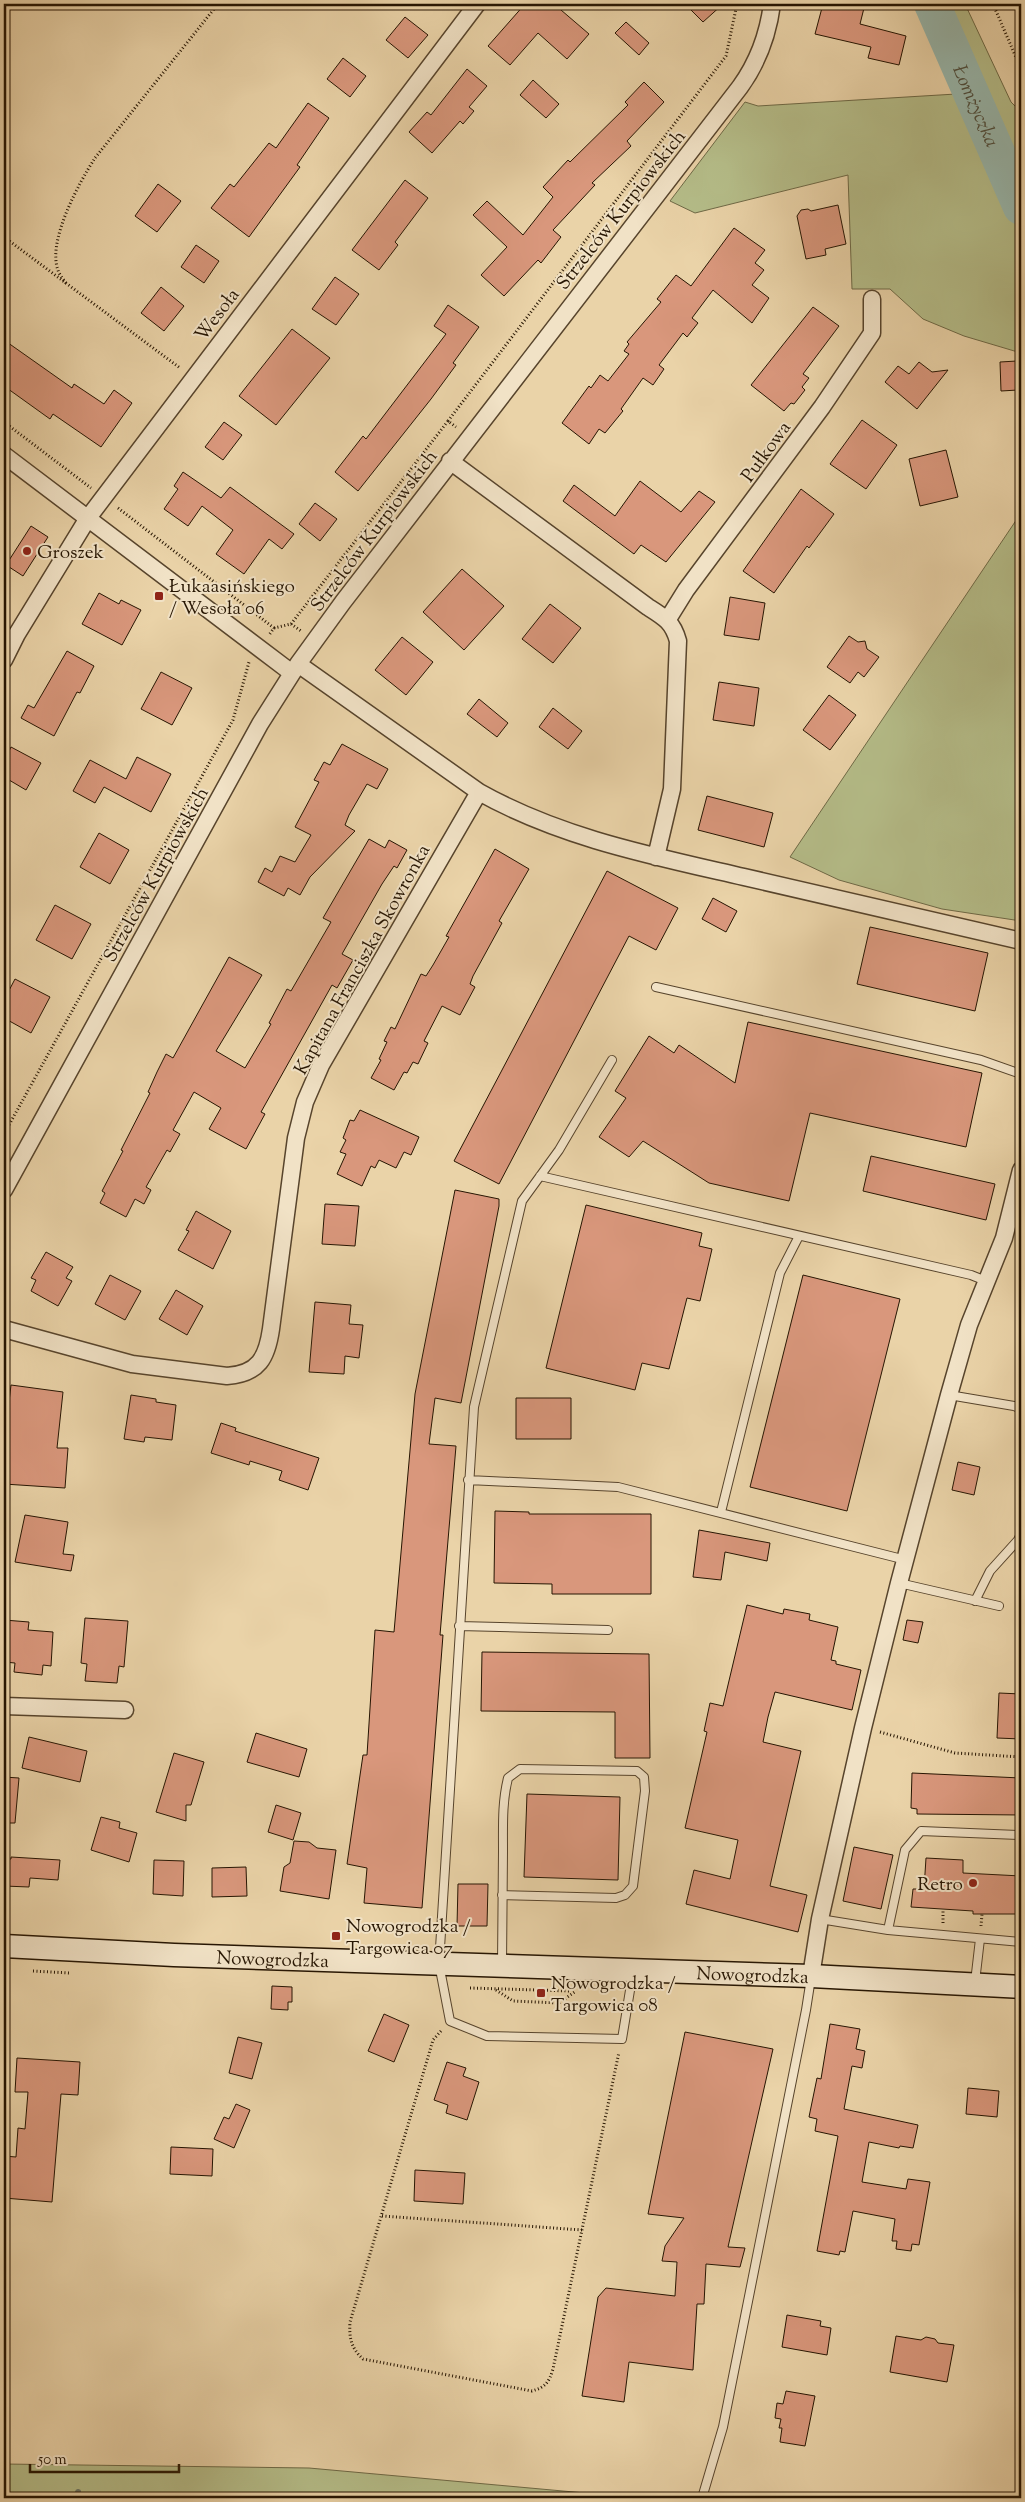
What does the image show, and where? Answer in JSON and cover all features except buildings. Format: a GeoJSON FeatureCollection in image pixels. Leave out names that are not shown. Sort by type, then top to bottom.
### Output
{"type":"FeatureCollection","features":[{"type":"Feature","properties":{"kind":"main road","name":"Nowogrodzka"},"geometry":{"type":"LineString","coordinates":[[4,1946],[157,1954],[811,1976],[1021,1987]]}},
{"type":"Feature","properties":{"kind":"street","name":"Wesoła"},"geometry":{"type":"LineString","coordinates":[[4,660],[17,634],[88,518],[477,4]]}},
{"type":"Feature","properties":{"kind":"street","name":"Strzelców Kurpiowskich"},"geometry":{"type":"LineString","coordinates":[[4,1190],[260,724],[295,668],[450,461],[750,73],[763,43],[772,4]]}},
{"type":"Feature","properties":{"kind":"street","name":"Pułkowa"},"geometry":{"type":"LineString","coordinates":[[668,619],[686,590],[822,407],[872,332],[872,299]]}},
{"type":"Feature","properties":{"kind":"street"},"geometry":{"type":"LineString","coordinates":[[4,455],[259,648],[295,668],[478,792],[508,808],[581,838],[1021,941]]}},
{"type":"Feature","properties":{"kind":"street"},"geometry":{"type":"LineString","coordinates":[[450,461],[648,607],[668,619],[675,629],[678,641],[673,764],[668,812],[656,857]]}},
{"type":"Feature","properties":{"kind":"street","name":"Kapitana Franciszka Skowronka"},"geometry":{"type":"LineString","coordinates":[[4,1329],[141,1365],[227,1376],[244,1372],[260,1362],[268,1350],[272,1329],[290,1173],[305,1102],[321,1065],[478,792]]}},
{"type":"Feature","properties":{"kind":"street"},"geometry":{"type":"LineString","coordinates":[[811,1976],[820,1919],[863,1728],[899,1583],[949,1395],[986,1280],[1004,1238],[1021,1170]]}},
{"type":"Feature","properties":{"kind":"street"},"geometry":{"type":"LineString","coordinates":[[4,1706],[125,1710]]}},
{"type":"Feature","properties":{"kind":"lane"},"geometry":{"type":"LineString","coordinates":[[656,987],[981,1060],[1021,1074]]}},
{"type":"Feature","properties":{"kind":"lane"},"geometry":{"type":"LineString","coordinates":[[612,1060],[559,1150],[522,1201],[474,1408],[439,1964],[450,2021],[487,2036],[622,2039],[633,1970]]}},
{"type":"Feature","properties":{"kind":"lane"},"geometry":{"type":"LineString","coordinates":[[540,1176],[986,1280]]}},
{"type":"Feature","properties":{"kind":"lane"},"geometry":{"type":"LineString","coordinates":[[722,1512],[780,1273],[799,1236]]}},
{"type":"Feature","properties":{"kind":"lane"},"geometry":{"type":"LineString","coordinates":[[949,1395],[1014,1406],[1021,1409]]}},
{"type":"Feature","properties":{"kind":"lane"},"geometry":{"type":"LineString","coordinates":[[468,1480],[618,1487],[906,1560]]}},
{"type":"Feature","properties":{"kind":"lane"},"geometry":{"type":"LineString","coordinates":[[975,1600],[990,1570],[1018,1540],[1021,1534]]}},
{"type":"Feature","properties":{"kind":"lane"},"geometry":{"type":"LineString","coordinates":[[899,1583],[999,1606]]}},
{"type":"Feature","properties":{"kind":"lane"},"geometry":{"type":"LineString","coordinates":[[459,1626],[608,1630]]}},
{"type":"Feature","properties":{"kind":"lane"},"geometry":{"type":"LineString","coordinates":[[502,1895],[616,1898],[625,1895],[633,1886],[645,1791],[644,1777],[637,1771],[520,1769],[508,1778],[504,1794],[502,1895],[502,1966]]}},
{"type":"Feature","properties":{"kind":"lane"},"geometry":{"type":"LineString","coordinates":[[888,1930],[906,1850],[921,1831],[1021,1835]]}},
{"type":"Feature","properties":{"kind":"lane"},"geometry":{"type":"LineString","coordinates":[[820,1919],[888,1930],[1021,1942]]}},
{"type":"Feature","properties":{"kind":"lane"},"geometry":{"type":"LineString","coordinates":[[974,1984],[980,1939]]}},
{"type":"Feature","properties":{"kind":"lane"},"geometry":{"type":"LineString","coordinates":[[702,2498],[723,2427],[804,2020],[811,1976]]}},
{"type":"Feature","properties":{"kind":"path"},"geometry":{"type":"LineString","coordinates":[[66,283],[58,271],[56,259],[60,232],[77,186],[95,158],[218,4]]}},
{"type":"Feature","properties":{"kind":"path"},"geometry":{"type":"LineString","coordinates":[[291,624],[726,56],[737,4]]}},
{"type":"Feature","properties":{"kind":"path"},"geometry":{"type":"LineString","coordinates":[[993,4],[1021,69]]}},
{"type":"Feature","properties":{"kind":"path"},"geometry":{"type":"LineString","coordinates":[[4,236],[193,377]]}},
{"type":"Feature","properties":{"kind":"path"},"geometry":{"type":"LineString","coordinates":[[448,420],[469,437]]}},
{"type":"Feature","properties":{"kind":"path"},"geometry":{"type":"LineString","coordinates":[[4,422],[274,628],[249,661],[233,720],[4,1134]]}},
{"type":"Feature","properties":{"kind":"path"},"geometry":{"type":"LineString","coordinates":[[863,1728],[955,1753],[1021,1757]]}},
{"type":"Feature","properties":{"kind":"path"},"geometry":{"type":"LineString","coordinates":[[495,1990],[576,1991],[559,2002],[513,2001],[495,1990]]}},
{"type":"Feature","properties":{"kind":"path"},"geometry":{"type":"LineString","coordinates":[[450,2021],[433,2040],[350,2322],[349,2336],[357,2353],[363,2359],[532,2391],[541,2388],[548,2382],[553,2369],[622,2039]]}},
{"type":"Feature","properties":{"kind":"path"},"geometry":{"type":"LineString","coordinates":[[382,2216],[583,2230]]}},
{"type":"Feature","properties":{"kind":"green space"},"geometry":{"type":"Polygon","coordinates":[[[918,4],[965,4],[1011,102],[1021,112],[1021,353],[964,336],[923,319],[890,289],[852,289],[848,175],[695,213],[670,201],[745,102],[758,106],[956,94],[918,4]]]}},
{"type":"Feature","properties":{"kind":"green space"},"geometry":{"type":"Polygon","coordinates":[[[1021,513],[1021,921],[942,909],[839,880],[790,857],[1021,513]]]}},
{"type":"Feature","properties":{"kind":"green space"},"geometry":{"type":"Polygon","coordinates":[[[4,2464],[309,2468],[640,2498],[4,2498],[4,2464]]]}},
{"type":"Feature","properties":{"kind":"waterway","name":"Łomżyczka"},"geometry":{"type":"LineString","coordinates":[[932,4],[1021,207]]}},
{"type":"Feature","properties":{"kind":"waterway"},"geometry":{"type":"LineString","coordinates":[[77,2498],[78,2492]]}},
{"type":"Feature","properties":{"kind":"place","name":"Groszek"},"geometry":{"type":"Point","coordinates":[27,551]}},
{"type":"Feature","properties":{"kind":"place","name":"Łukaasińskiego / Wesoła 06"},"geometry":{"type":"Point","coordinates":[159,596]}},
{"type":"Feature","properties":{"kind":"place","name":"Retro"},"geometry":{"type":"Point","coordinates":[973,1883]}},
{"type":"Feature","properties":{"kind":"place","name":"Nowogrodzka / Targowica 07"},"geometry":{"type":"Point","coordinates":[336,1936]}},
{"type":"Feature","properties":{"kind":"place","name":"Nowogrodzka / Targowica 08"},"geometry":{"type":"Point","coordinates":[541,1993]}}]}
